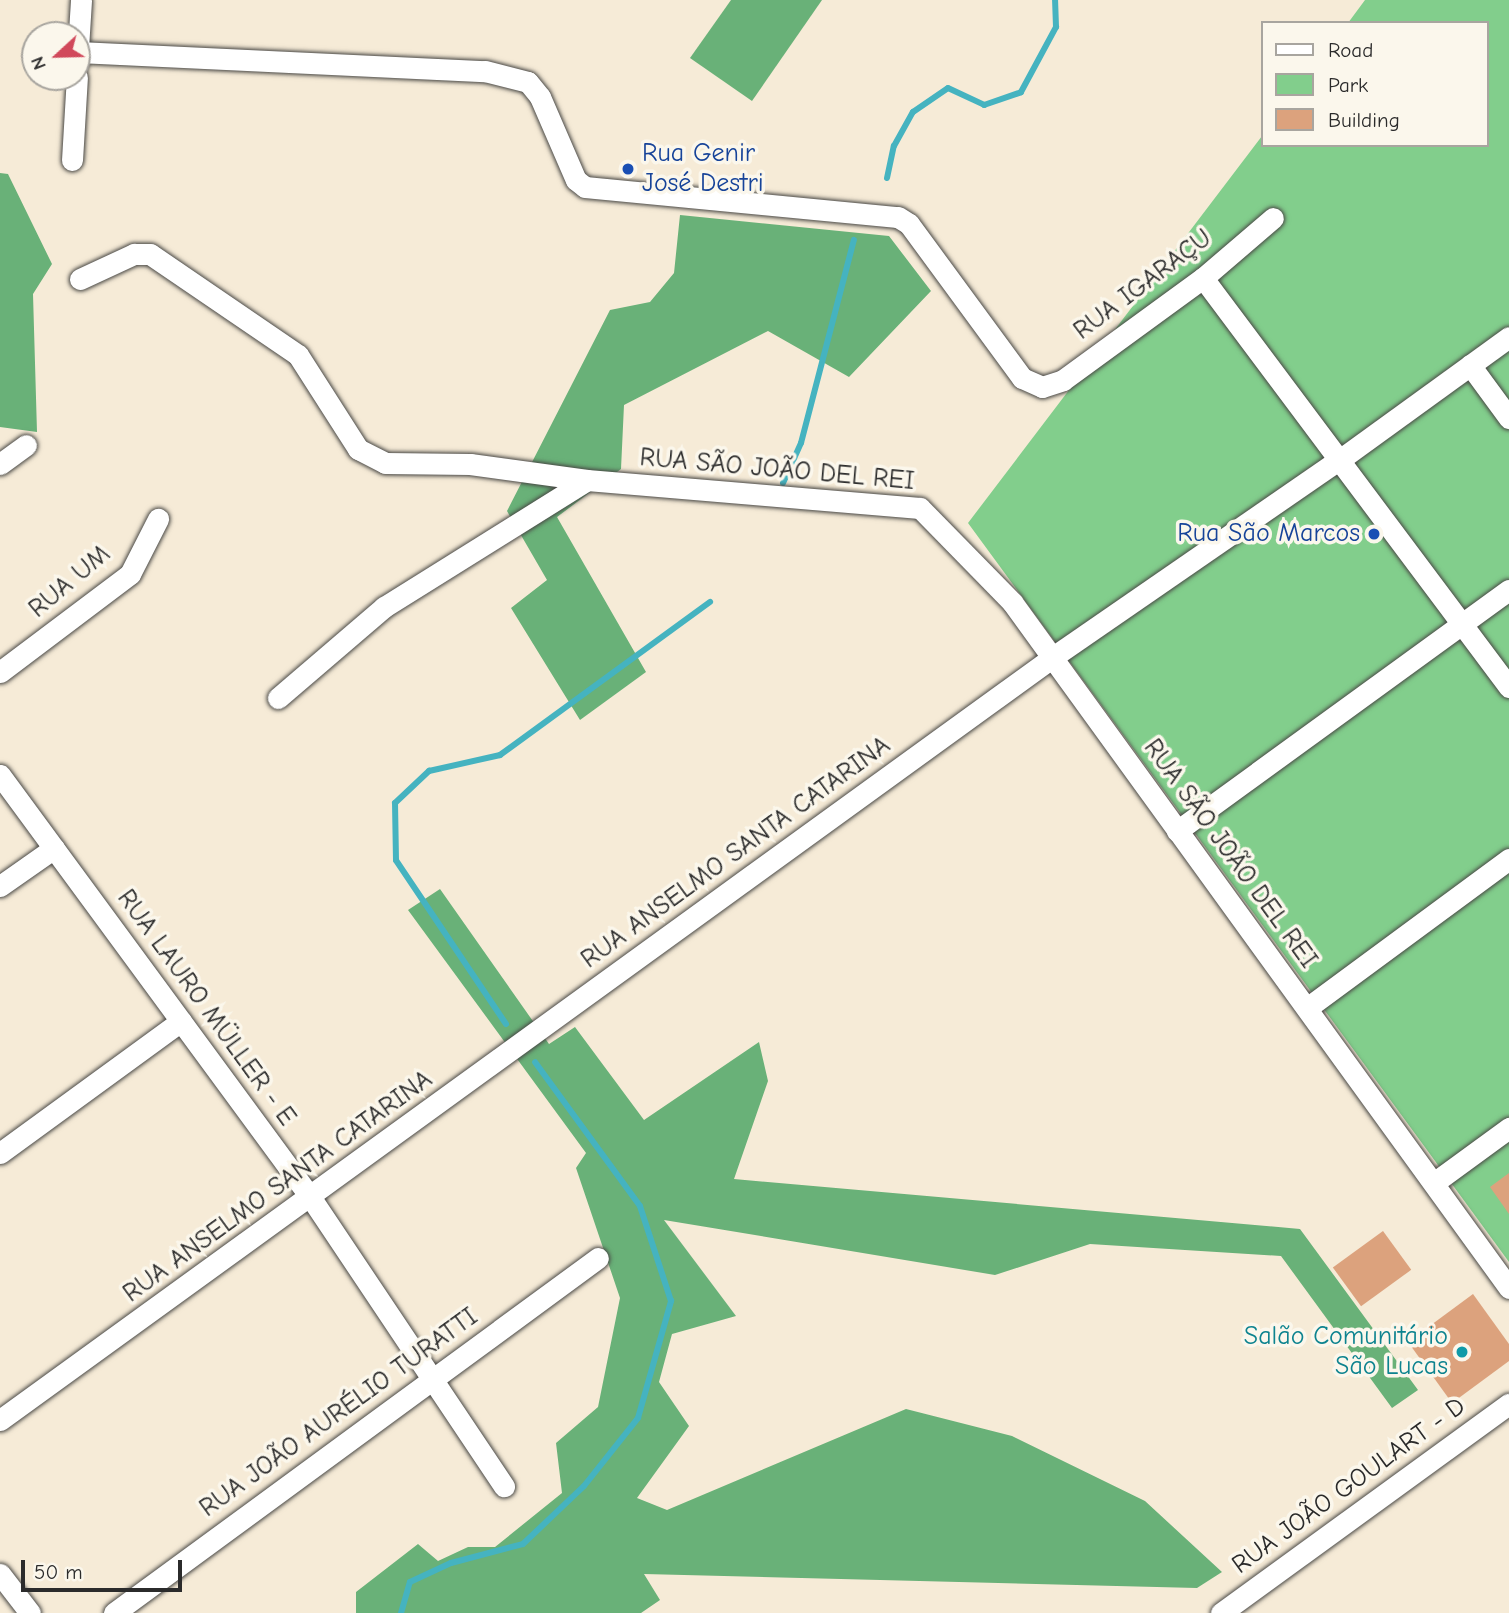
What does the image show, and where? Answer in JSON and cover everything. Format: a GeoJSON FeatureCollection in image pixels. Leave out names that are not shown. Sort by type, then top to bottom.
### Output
{"type":"FeatureCollection","features":[{"type":"Feature","properties":{"kind":"street"},"geometry":{"type":"LineString","coordinates":[[79,21],[80,0]]}},
{"type":"Feature","properties":{"kind":"street","name":"RUA IGARAÇU"},"geometry":{"type":"LineString","coordinates":[[91,53],[485,71],[528,82],[540,97],[576,180],[585,187],[898,217],[909,224],[1022,378],[1042,387],[1063,380],[1203,278],[1273,218]]}},
{"type":"Feature","properties":{"kind":"street"},"geometry":{"type":"LineString","coordinates":[[72,160],[76,91]]}},
{"type":"Feature","properties":{"kind":"street","name":"RUA SÃO JOÃO DEL REI"},"geometry":{"type":"LineString","coordinates":[[80,279],[134,254],[149,254],[298,355],[359,449],[385,463],[470,464],[587,480],[920,508],[1012,602],[1054,657],[1509,1288]]}},
{"type":"Feature","properties":{"kind":"street"},"geometry":{"type":"LineString","coordinates":[[1203,278],[1342,458],[1509,687]]}},
{"type":"Feature","properties":{"kind":"street","name":"RUA ANSELMO SANTA CATARINA"},"geometry":{"type":"LineString","coordinates":[[0,1420],[311,1198],[1054,657],[1342,458],[1509,337]]}},
{"type":"Feature","properties":{"kind":"street"},"geometry":{"type":"LineString","coordinates":[[1470,365],[1509,418]]}},
{"type":"Feature","properties":{"kind":"street"},"geometry":{"type":"LineString","coordinates":[[0,464],[26,445]]}},
{"type":"Feature","properties":{"kind":"street"},"geometry":{"type":"LineString","coordinates":[[278,698],[384,607],[587,480]]}},
{"type":"Feature","properties":{"kind":"street","name":"RUA UM"},"geometry":{"type":"LineString","coordinates":[[0,672],[130,574],[158,519]]}},
{"type":"Feature","properties":{"kind":"street"},"geometry":{"type":"LineString","coordinates":[[1177,831],[1509,590]]}},
{"type":"Feature","properties":{"kind":"street","name":"RUA LAURO MÜLLER - E"},"geometry":{"type":"LineString","coordinates":[[0,775],[311,1198],[504,1486]]}},
{"type":"Feature","properties":{"kind":"street"},"geometry":{"type":"LineString","coordinates":[[0,886],[54,848]]}},
{"type":"Feature","properties":{"kind":"street"},"geometry":{"type":"LineString","coordinates":[[1307,1008],[1509,859]]}},
{"type":"Feature","properties":{"kind":"street"},"geometry":{"type":"LineString","coordinates":[[0,1153],[180,1021]]}},
{"type":"Feature","properties":{"kind":"street"},"geometry":{"type":"LineString","coordinates":[[1435,1182],[1509,1128]]}},
{"type":"Feature","properties":{"kind":"street","name":"RUA JOÃO AURÉLIO TURATTI"},"geometry":{"type":"LineString","coordinates":[[114,1613],[598,1258]]}},
{"type":"Feature","properties":{"kind":"street","name":"RUA JOÃO GOULART - D"},"geometry":{"type":"LineString","coordinates":[[1222,1613],[1509,1404]]}},
{"type":"Feature","properties":{"kind":"street"},"geometry":{"type":"LineString","coordinates":[[0,1574],[30,1613]]}},
{"type":"Feature","properties":{"kind":"green space"},"geometry":{"type":"Polygon","coordinates":[[[731,0],[822,0],[752,101],[690,58],[731,0]]]}},
{"type":"Feature","properties":{"kind":"green space"},"geometry":{"type":"Polygon","coordinates":[[[1365,0],[1509,0],[1509,1262],[968,523],[1260,139],[1260,147],[1488,147],[1488,21],[1349,21],[1365,0]]]}},
{"type":"Feature","properties":{"kind":"green space"},"geometry":{"type":"Polygon","coordinates":[[[0,173],[8,174],[52,264],[33,294],[37,432],[0,427],[0,173]]]}},
{"type":"Feature","properties":{"kind":"green space"},"geometry":{"type":"Polygon","coordinates":[[[680,215],[889,236],[931,291],[849,377],[768,331],[624,405],[621,469],[557,517],[646,672],[580,720],[511,608],[547,580],[507,511],[610,310],[650,302],[674,273],[680,215]]]}},
{"type":"Feature","properties":{"kind":"green space"},"geometry":{"type":"Polygon","coordinates":[[[440,889],[549,1044],[575,1027],[644,1120],[759,1042],[768,1081],[734,1179],[1300,1229],[1418,1390],[1392,1408],[1281,1256],[1090,1244],[995,1275],[664,1220],[736,1316],[672,1334],[659,1382],[689,1426],[637,1498],[667,1510],[906,1409],[1012,1436],[1145,1501],[1222,1572],[1197,1588],[644,1574],[660,1600],[641,1613],[356,1613],[356,1592],[418,1544],[438,1561],[468,1547],[495,1547],[562,1493],[556,1443],[598,1407],[620,1298],[576,1168],[586,1153],[408,910],[440,889]]]}},
{"type":"Feature","properties":{"kind":"building"},"geometry":{"type":"Polygon","coordinates":[[[1509,1173],[1509,1214],[1490,1187],[1509,1173]]]}},
{"type":"Feature","properties":{"kind":"building"},"geometry":{"type":"Polygon","coordinates":[[[1383,1231],[1411,1270],[1361,1306],[1333,1267],[1383,1231]]]}},
{"type":"Feature","properties":{"kind":"building","name":"Salão Comunitário São Lucas"},"geometry":{"type":"Polygon","coordinates":[[[1473,1294],[1509,1344],[1509,1361],[1452,1403],[1408,1342],[1473,1294]]]}},
{"type":"Feature","properties":{"kind":"waterway"},"geometry":{"type":"LineString","coordinates":[[887,178],[894,146],[913,112],[948,88],[984,105],[1021,92],[1056,27],[1055,0]]}},
{"type":"Feature","properties":{"kind":"waterway"},"geometry":{"type":"LineString","coordinates":[[783,483],[801,443],[854,240]]}},
{"type":"Feature","properties":{"kind":"waterway"},"geometry":{"type":"LineString","coordinates":[[506,1024],[396,860],[395,803],[429,771],[500,755],[710,602]]}},
{"type":"Feature","properties":{"kind":"waterway"},"geometry":{"type":"LineString","coordinates":[[401,1613],[410,1582],[451,1563],[523,1544],[584,1486],[638,1418],[671,1301],[640,1206],[535,1062]]}},
{"type":"Feature","properties":{"kind":"place","name":"Rua Genir José Destri"},"geometry":{"type":"Point","coordinates":[628,169]}},
{"type":"Feature","properties":{"kind":"place","name":"Rua São Marcos"},"geometry":{"type":"Point","coordinates":[1374,534]}},
{"type":"Feature","properties":{"kind":"place","name":"Salão Comunitário São Lucas"},"geometry":{"type":"Point","coordinates":[1462,1352]}}]}
